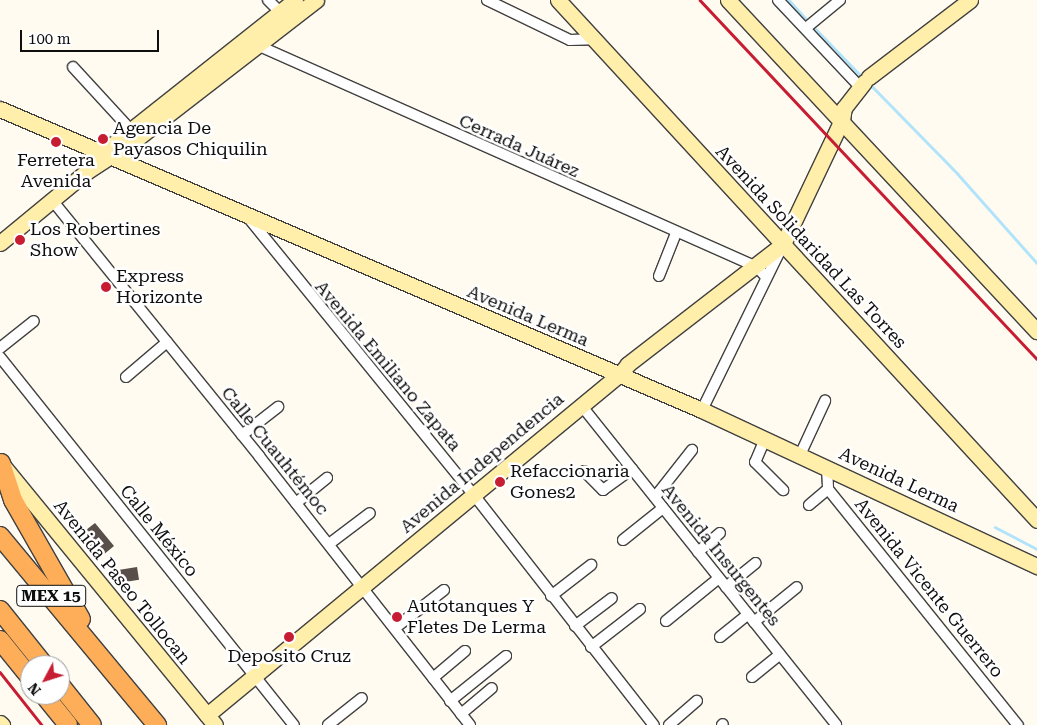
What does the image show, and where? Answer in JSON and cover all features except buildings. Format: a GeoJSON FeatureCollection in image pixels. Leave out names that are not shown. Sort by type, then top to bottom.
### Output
{"type":"FeatureCollection","features":[{"type":"Feature","properties":{"kind":"highway"},"geometry":{"type":"LineString","coordinates":[[0,463],[13,500],[102,656]]}},
{"type":"Feature","properties":{"kind":"highway","name":"MEX 15"},"geometry":{"type":"LineString","coordinates":[[0,536],[102,656],[157,725]]}},
{"type":"Feature","properties":{"kind":"highway","name":"MEX 15"},"geometry":{"type":"LineString","coordinates":[[0,610],[36,655]]}},
{"type":"Feature","properties":{"kind":"highway"},"geometry":{"type":"LineString","coordinates":[[0,640],[20,665]]}},
{"type":"Feature","properties":{"kind":"highway"},"geometry":{"type":"LineString","coordinates":[[70,698],[92,725]]}},
{"type":"Feature","properties":{"kind":"highway"},"geometry":{"type":"LineString","coordinates":[[52,705],[68,725]]}},
{"type":"Feature","properties":{"kind":"main road"},"geometry":{"type":"LineString","coordinates":[[107,154],[130,129],[295,0]]}},
{"type":"Feature","properties":{"kind":"main road"},"geometry":{"type":"LineString","coordinates":[[0,243],[107,154],[316,0]]}},
{"type":"Feature","properties":{"kind":"main road","name":"Avenida Solidaridad Las Torres"},"geometry":{"type":"LineString","coordinates":[[558,0],[1037,520]]}},
{"type":"Feature","properties":{"kind":"main road"},"geometry":{"type":"LineString","coordinates":[[728,0],[1037,331]]}},
{"type":"Feature","properties":{"kind":"main road","name":"Avenida Independencia"},"geometry":{"type":"LineString","coordinates":[[211,720],[255,676],[622,371],[761,272],[784,244],[842,120],[844,108],[864,82],[970,0]]}},
{"type":"Feature","properties":{"kind":"main road","name":"Avenida Lerma"},"geometry":{"type":"LineString","coordinates":[[0,109],[246,216],[704,406],[800,456],[1037,566]]}},
{"type":"Feature","properties":{"kind":"main road","name":"Avenida Paseo Tollocan"},"geometry":{"type":"LineString","coordinates":[[0,463],[211,720]]}},
{"type":"Feature","properties":{"kind":"street"},"geometry":{"type":"LineString","coordinates":[[268,0],[280,12]]}},
{"type":"Feature","properties":{"kind":"street"},"geometry":{"type":"LineString","coordinates":[[487,0],[570,40],[593,39]]}},
{"type":"Feature","properties":{"kind":"street"},"geometry":{"type":"LineString","coordinates":[[778,0],[810,24],[864,82]]}},
{"type":"Feature","properties":{"kind":"street"},"geometry":{"type":"LineString","coordinates":[[810,24],[840,0]]}},
{"type":"Feature","properties":{"kind":"street","name":"Cerrada Juárez"},"geometry":{"type":"LineString","coordinates":[[257,45],[761,272]]}},
{"type":"Feature","properties":{"kind":"street"},"geometry":{"type":"LineString","coordinates":[[73,67],[130,129]]}},
{"type":"Feature","properties":{"kind":"street","name":"Calle Cuauhtémoc"},"geometry":{"type":"LineString","coordinates":[[52,200],[329,544],[470,725]]}},
{"type":"Feature","properties":{"kind":"street","name":"Avenida Emiliano Zapata"},"geometry":{"type":"LineString","coordinates":[[246,216],[474,495],[551,596],[654,725]]}},
{"type":"Feature","properties":{"kind":"street"},"geometry":{"type":"LineString","coordinates":[[659,276],[676,233]]}},
{"type":"Feature","properties":{"kind":"street","name":"Avenida Independencia"},"geometry":{"type":"LineString","coordinates":[[704,406],[761,272]]}},
{"type":"Feature","properties":{"kind":"street"},"geometry":{"type":"LineString","coordinates":[[0,348],[34,320]]}},
{"type":"Feature","properties":{"kind":"street"},"geometry":{"type":"LineString","coordinates":[[126,377],[167,342]]}},
{"type":"Feature","properties":{"kind":"street","name":"Calle México"},"geometry":{"type":"LineString","coordinates":[[0,357],[294,725]]}},
{"type":"Feature","properties":{"kind":"street"},"geometry":{"type":"LineString","coordinates":[[800,456],[825,401]]}},
{"type":"Feature","properties":{"kind":"street","name":"Avenida Insurgentes"},"geometry":{"type":"LineString","coordinates":[[581,405],[836,725]]}},
{"type":"Feature","properties":{"kind":"street"},"geometry":{"type":"LineString","coordinates":[[242,435],[278,407]]}},
{"type":"Feature","properties":{"kind":"street"},"geometry":{"type":"LineString","coordinates":[[765,439],[755,462],[783,490]]}},
{"type":"Feature","properties":{"kind":"street"},"geometry":{"type":"LineString","coordinates":[[655,497],[692,450]]}},
{"type":"Feature","properties":{"kind":"street"},"geometry":{"type":"LineString","coordinates":[[809,505],[828,489],[828,468]]}},
{"type":"Feature","properties":{"kind":"street"},"geometry":{"type":"LineString","coordinates":[[584,471],[601,490],[632,469]]}},
{"type":"Feature","properties":{"kind":"street"},"geometry":{"type":"LineString","coordinates":[[296,503],[326,478]]}},
{"type":"Feature","properties":{"kind":"street","name":"Avenida Vicente Guerrero"},"geometry":{"type":"LineString","coordinates":[[828,489],[1018,725]]}},
{"type":"Feature","properties":{"kind":"street"},"geometry":{"type":"LineString","coordinates":[[623,540],[663,508]]}},
{"type":"Feature","properties":{"kind":"street"},"geometry":{"type":"LineString","coordinates":[[329,544],[370,512]]}},
{"type":"Feature","properties":{"kind":"street"},"geometry":{"type":"LineString","coordinates":[[698,552],[720,533]]}},
{"type":"Feature","properties":{"kind":"street"},"geometry":{"type":"LineString","coordinates":[[726,587],[756,563]]}},
{"type":"Feature","properties":{"kind":"street"},"geometry":{"type":"LineString","coordinates":[[551,596],[591,565]]}},
{"type":"Feature","properties":{"kind":"street"},"geometry":{"type":"LineString","coordinates":[[666,621],[719,578]]}},
{"type":"Feature","properties":{"kind":"street"},"geometry":{"type":"LineString","coordinates":[[720,637],[798,587]]}},
{"type":"Feature","properties":{"kind":"street"},"geometry":{"type":"LineString","coordinates":[[394,628],[444,590]]}},
{"type":"Feature","properties":{"kind":"street"},"geometry":{"type":"LineString","coordinates":[[575,626],[612,598]]}},
{"type":"Feature","properties":{"kind":"street"},"geometry":{"type":"LineString","coordinates":[[591,647],[640,609]]}},
{"type":"Feature","properties":{"kind":"street"},"geometry":{"type":"LineString","coordinates":[[433,678],[465,651]]}},
{"type":"Feature","properties":{"kind":"street"},"geometry":{"type":"LineString","coordinates":[[752,677],[780,654]]}},
{"type":"Feature","properties":{"kind":"street"},"geometry":{"type":"LineString","coordinates":[[450,700],[506,656]]}},
{"type":"Feature","properties":{"kind":"street"},"geometry":{"type":"LineString","coordinates":[[461,714],[492,688]]}},
{"type":"Feature","properties":{"kind":"street"},"geometry":{"type":"LineString","coordinates":[[328,725],[362,698]]}},
{"type":"Feature","properties":{"kind":"street"},"geometry":{"type":"LineString","coordinates":[[669,725],[697,701]]}},
{"type":"Feature","properties":{"kind":"waterway"},"geometry":{"type":"LineString","coordinates":[[789,0],[809,22]]}},
{"type":"Feature","properties":{"kind":"waterway"},"geometry":{"type":"LineString","coordinates":[[813,26],[863,78]]}},
{"type":"Feature","properties":{"kind":"waterway"},"geometry":{"type":"LineString","coordinates":[[869,83],[958,174],[1037,263]]}},
{"type":"Feature","properties":{"kind":"waterway"},"geometry":{"type":"LineString","coordinates":[[995,527],[1037,549]]}},
{"type":"Feature","properties":{"kind":"railway"},"geometry":{"type":"LineString","coordinates":[[700,0],[1037,359]]}},
{"type":"Feature","properties":{"kind":"railway"},"geometry":{"type":"LineString","coordinates":[[0,672],[42,725]]}},
{"type":"Feature","properties":{"kind":"place","name":"Agencia De Payasos Chiquilin"},"geometry":{"type":"Point","coordinates":[103,139]}},
{"type":"Feature","properties":{"kind":"place","name":"Ferretera Avenida"},"geometry":{"type":"Point","coordinates":[56,142]}},
{"type":"Feature","properties":{"kind":"place","name":"Los Robertines Show"},"geometry":{"type":"Point","coordinates":[20,240]}},
{"type":"Feature","properties":{"kind":"place","name":"Express Horizonte"},"geometry":{"type":"Point","coordinates":[106,287]}},
{"type":"Feature","properties":{"kind":"place","name":"Refaccionaria Gones2"},"geometry":{"type":"Point","coordinates":[500,482]}},
{"type":"Feature","properties":{"kind":"place","name":"Autotanques Y Fletes De Lerma"},"geometry":{"type":"Point","coordinates":[397,617]}},
{"type":"Feature","properties":{"kind":"place","name":"Deposito Cruz"},"geometry":{"type":"Point","coordinates":[289,637]}}]}
